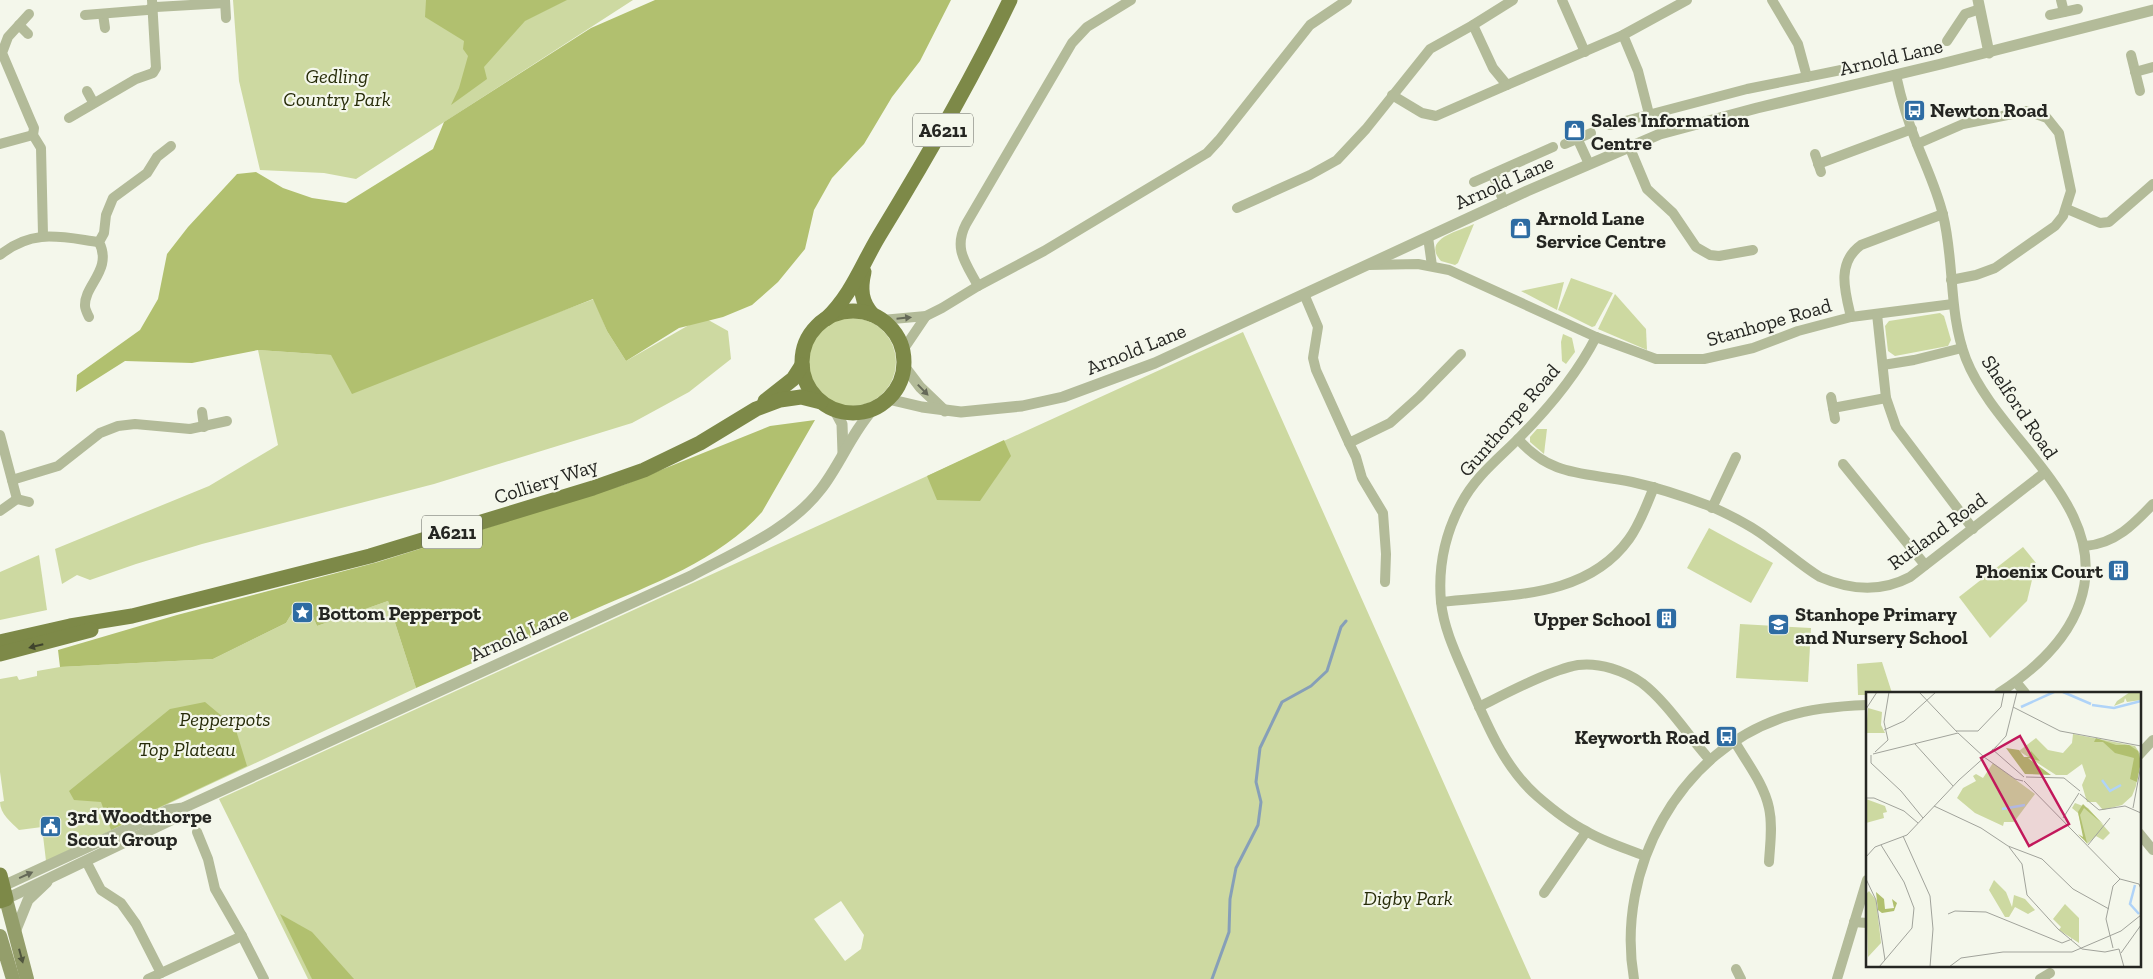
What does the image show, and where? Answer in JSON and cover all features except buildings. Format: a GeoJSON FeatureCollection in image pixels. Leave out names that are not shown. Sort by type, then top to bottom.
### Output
{"type":"FeatureCollection","features":[{"type":"Feature","properties":{"kind":"main road","name":"A6211"},"geometry":{"type":"LineString","coordinates":[[826,319],[841,304],[961,97],[1010,0]]}},
{"type":"Feature","properties":{"kind":"main road","name":"A6211"},"geometry":{"type":"LineString","coordinates":[[868,256],[861,293],[866,307],[877,317]]}},
{"type":"Feature","properties":{"kind":"main road"},"geometry":{"type":"LineString","coordinates":[[853,311],[877,317],[895,333],[903,350],[904,366],[900,381],[888,399],[874,408],[856,413],[828,406],[813,394],[805,380],[802,365],[804,349],[808,337],[826,319],[840,313],[853,311]]}},
{"type":"Feature","properties":{"kind":"main road","name":"Colliery Way"},"geometry":{"type":"LineString","coordinates":[[0,654],[74,636],[132,616],[370,556],[592,488],[644,470],[700,443],[756,409],[793,379],[802,365]]}},
{"type":"Feature","properties":{"kind":"main road","name":"Colliery Way"},"geometry":{"type":"LineString","coordinates":[[756,409],[780,400],[801,397],[828,406]]}},
{"type":"Feature","properties":{"kind":"main road","name":"Colliery Way"},"geometry":{"type":"LineString","coordinates":[[0,642],[70,626],[132,616]]}},
{"type":"Feature","properties":{"kind":"main road"},"geometry":{"type":"LineString","coordinates":[[2,889],[27,979]]}},
{"type":"Feature","properties":{"kind":"main road"},"geometry":{"type":"LineString","coordinates":[[0,936],[12,979]]}},
{"type":"Feature","properties":{"kind":"street"},"geometry":{"type":"LineString","coordinates":[[978,286],[961,252],[960,239],[966,224],[1072,43],[1087,26],[1131,0]]}},
{"type":"Feature","properties":{"kind":"street"},"geometry":{"type":"LineString","coordinates":[[877,317],[926,316],[1044,251],[1207,153],[1220,140],[1310,25],[1347,0]]}},
{"type":"Feature","properties":{"kind":"street"},"geometry":{"type":"LineString","coordinates":[[1237,208],[1310,176],[1337,160],[1366,130],[1430,49],[1513,0]]}},
{"type":"Feature","properties":{"kind":"street"},"geometry":{"type":"LineString","coordinates":[[1562,0],[1585,52]]}},
{"type":"Feature","properties":{"kind":"street"},"geometry":{"type":"LineString","coordinates":[[1392,95],[1422,113],[1436,116],[1623,35],[1687,0]]}},
{"type":"Feature","properties":{"kind":"street"},"geometry":{"type":"LineString","coordinates":[[1772,0],[1798,44],[1806,77]]}},
{"type":"Feature","properties":{"kind":"street"},"geometry":{"type":"LineString","coordinates":[[2061,0],[2064,12]]}},
{"type":"Feature","properties":{"kind":"street"},"geometry":{"type":"LineString","coordinates":[[152,4],[225,1],[226,18]]}},
{"type":"Feature","properties":{"kind":"street"},"geometry":{"type":"LineString","coordinates":[[85,16],[148,10],[152,4]]}},
{"type":"Feature","properties":{"kind":"street"},"geometry":{"type":"LineString","coordinates":[[69,118],[93,102],[136,79],[153,73],[156,68],[152,4]]}},
{"type":"Feature","properties":{"kind":"street"},"geometry":{"type":"LineString","coordinates":[[1948,41],[1965,14],[1979,4],[1989,53]]}},
{"type":"Feature","properties":{"kind":"street"},"geometry":{"type":"LineString","coordinates":[[2050,16],[2078,9]]}},
{"type":"Feature","properties":{"kind":"street","name":"Arnold Lane"},"geometry":{"type":"LineString","coordinates":[[888,399],[945,411],[979,412],[1022,406],[1062,397],[1155,363],[1504,202],[1660,134],[1757,108],[1989,53],[2153,10]]}},
{"type":"Feature","properties":{"kind":"street"},"geometry":{"type":"LineString","coordinates":[[29,14],[6,42],[2,53],[34,128],[33,135],[41,148],[42,235]]}},
{"type":"Feature","properties":{"kind":"street"},"geometry":{"type":"LineString","coordinates":[[103,14],[105,28]]}},
{"type":"Feature","properties":{"kind":"street"},"geometry":{"type":"LineString","coordinates":[[19,25],[28,34]]}},
{"type":"Feature","properties":{"kind":"street"},"geometry":{"type":"LineString","coordinates":[[1473,25],[1493,68],[1507,85]]}},
{"type":"Feature","properties":{"kind":"street"},"geometry":{"type":"LineString","coordinates":[[1623,35],[1638,71],[1650,114]]}},
{"type":"Feature","properties":{"kind":"street"},"geometry":{"type":"LineString","coordinates":[[2131,55],[2140,91]]}},
{"type":"Feature","properties":{"kind":"street"},"geometry":{"type":"LineString","coordinates":[[2135,72],[2153,67]]}},
{"type":"Feature","properties":{"kind":"street"},"geometry":{"type":"LineString","coordinates":[[1610,125],[1747,89],[1846,70]]}},
{"type":"Feature","properties":{"kind":"street","name":"Shelford Road"},"geometry":{"type":"LineString","coordinates":[[1896,75],[1916,144],[1943,214],[1950,251],[1956,327],[1962,348],[1975,378],[1988,398],[2074,516],[2085,546],[2087,568],[2077,612],[2057,643],[2016,682],[2001,692]]}},
{"type":"Feature","properties":{"kind":"street"},"geometry":{"type":"LineString","coordinates":[[87,91],[93,102]]}},
{"type":"Feature","properties":{"kind":"street"},"geometry":{"type":"LineString","coordinates":[[1916,144],[1964,124],[2027,111],[2047,118],[2059,133],[2071,191],[2067,210],[2055,226],[1995,268],[1976,275],[1951,280]]}},
{"type":"Feature","properties":{"kind":"street"},"geometry":{"type":"LineString","coordinates":[[1818,163],[1912,129]]}},
{"type":"Feature","properties":{"kind":"street"},"geometry":{"type":"LineString","coordinates":[[1566,144],[1591,133]]}},
{"type":"Feature","properties":{"kind":"street"},"geometry":{"type":"LineString","coordinates":[[0,144],[33,135]]}},
{"type":"Feature","properties":{"kind":"street"},"geometry":{"type":"LineString","coordinates":[[1578,140],[1589,164]]}},
{"type":"Feature","properties":{"kind":"street"},"geometry":{"type":"LineString","coordinates":[[99,242],[104,233],[106,215],[114,198],[146,173],[157,157],[171,146]]}},
{"type":"Feature","properties":{"kind":"street"},"geometry":{"type":"LineString","coordinates":[[1629,146],[1647,189],[1673,213],[1696,247],[1710,255],[1719,256],[1752,250]]}},
{"type":"Feature","properties":{"kind":"street"},"geometry":{"type":"LineString","coordinates":[[1474,182],[1553,147]]}},
{"type":"Feature","properties":{"kind":"street"},"geometry":{"type":"LineString","coordinates":[[149,150],[157,157]]}},
{"type":"Feature","properties":{"kind":"street"},"geometry":{"type":"LineString","coordinates":[[1493,175],[1504,202]]}},
{"type":"Feature","properties":{"kind":"street"},"geometry":{"type":"LineString","coordinates":[[2067,210],[2100,223],[2109,222],[2153,184]]}},
{"type":"Feature","properties":{"kind":"street"},"geometry":{"type":"LineString","coordinates":[[1851,317],[1844,276],[1846,265],[1854,250],[1861,244],[1943,214]]}},
{"type":"Feature","properties":{"kind":"street"},"geometry":{"type":"LineString","coordinates":[[0,255],[18,243],[42,235],[99,242]]}},
{"type":"Feature","properties":{"kind":"street"},"geometry":{"type":"LineString","coordinates":[[1428,237],[1432,266]]}},
{"type":"Feature","properties":{"kind":"street"},"geometry":{"type":"LineString","coordinates":[[88,317],[85,306],[101,267],[102,248],[99,242]]}},
{"type":"Feature","properties":{"kind":"street","name":"Stanhope Road"},"geometry":{"type":"LineString","coordinates":[[1368,265],[1401,263],[1432,266],[1452,271],[1596,337],[1656,359],[1704,359],[1753,348],[1798,332],[1851,317],[1953,304]]}},
{"type":"Feature","properties":{"kind":"street"},"geometry":{"type":"LineString","coordinates":[[1304,294],[1318,327],[1313,358],[1316,370],[1349,443],[1362,478],[1383,513],[1386,554],[1385,582]]}},
{"type":"Feature","properties":{"kind":"street"},"geometry":{"type":"LineString","coordinates":[[74,306],[85,306]]}},
{"type":"Feature","properties":{"kind":"street"},"geometry":{"type":"LineString","coordinates":[[1877,314],[1886,398],[1896,427],[1974,529]]}},
{"type":"Feature","properties":{"kind":"street"},"geometry":{"type":"LineString","coordinates":[[903,350],[926,316]]}},
{"type":"Feature","properties":{"kind":"street","name":"Gunthorpe Road"},"geometry":{"type":"LineString","coordinates":[[1596,337],[1568,383],[1518,439],[1481,475],[1461,504],[1445,542],[1442,561],[1441,602],[1450,638],[1479,707],[1496,743],[1512,768],[1536,794],[1565,818],[1586,832],[1645,856]]}},
{"type":"Feature","properties":{"kind":"street"},"geometry":{"type":"LineString","coordinates":[[1883,365],[1914,360],[1962,348]]}},
{"type":"Feature","properties":{"kind":"street"},"geometry":{"type":"LineString","coordinates":[[1349,443],[1390,423],[1419,397],[1461,354]]}},
{"type":"Feature","properties":{"kind":"street"},"geometry":{"type":"LineString","coordinates":[[904,366],[920,387],[945,411]]}},
{"type":"Feature","properties":{"kind":"street"},"geometry":{"type":"LineString","coordinates":[[1831,397],[1835,419]]}},
{"type":"Feature","properties":{"kind":"street"},"geometry":{"type":"LineString","coordinates":[[1833,408],[1886,398]]}},
{"type":"Feature","properties":{"kind":"street"},"geometry":{"type":"LineString","coordinates":[[828,406],[842,424],[843,455]]}},
{"type":"Feature","properties":{"kind":"street","name":"Arnold Lane"},"geometry":{"type":"LineString","coordinates":[[2,889],[168,810],[183,808],[691,576],[741,549],[783,524],[808,505],[821,489],[858,428],[874,408]]}},
{"type":"Feature","properties":{"kind":"street"},"geometry":{"type":"LineString","coordinates":[[202,412],[204,427]]}},
{"type":"Feature","properties":{"kind":"street"},"geometry":{"type":"LineString","coordinates":[[12,480],[58,466],[100,433],[118,426],[135,424],[190,430],[227,421]]}},
{"type":"Feature","properties":{"kind":"street","name":"Rutland Road"},"geometry":{"type":"LineString","coordinates":[[1518,439],[1541,459],[1566,472],[1613,478],[1654,487],[1712,508],[1752,528],[1804,567],[1832,582],[1862,589],[1889,586],[1910,577],[2044,473]]}},
{"type":"Feature","properties":{"kind":"street"},"geometry":{"type":"LineString","coordinates":[[1,442],[17,499]]}},
{"type":"Feature","properties":{"kind":"street"},"geometry":{"type":"LineString","coordinates":[[1712,508],[1736,457]]}},
{"type":"Feature","properties":{"kind":"street"},"geometry":{"type":"LineString","coordinates":[[1843,464],[1925,565]]}},
{"type":"Feature","properties":{"kind":"street"},"geometry":{"type":"LineString","coordinates":[[1441,602],[1540,592],[1575,582],[1592,574],[1630,538],[1654,487]]}},
{"type":"Feature","properties":{"kind":"street"},"geometry":{"type":"LineString","coordinates":[[0,511],[17,499],[29,502]]}},
{"type":"Feature","properties":{"kind":"street"},"geometry":{"type":"LineString","coordinates":[[2085,546],[2110,540],[2121,534],[2153,504]]}},
{"type":"Feature","properties":{"kind":"street"},"geometry":{"type":"LineString","coordinates":[[1479,707],[1553,673],[1578,665],[1606,667],[1626,674],[1642,683],[1655,695],[1710,760]]}},
{"type":"Feature","properties":{"kind":"street"},"geometry":{"type":"LineString","coordinates":[[2016,682],[2024,692]]}},
{"type":"Feature","properties":{"kind":"street"},"geometry":{"type":"LineString","coordinates":[[1634,979],[1631,963],[1632,921],[1636,890],[1645,856],[1660,822],[1677,796],[1710,760],[1756,730],[1787,716],[1842,706],[1866,705]]}},
{"type":"Feature","properties":{"kind":"street"},"geometry":{"type":"LineString","coordinates":[[2140,755],[2153,740]]}},
{"type":"Feature","properties":{"kind":"street"},"geometry":{"type":"LineString","coordinates":[[1735,742],[1756,777],[1769,806],[1772,829],[1769,862]]}},
{"type":"Feature","properties":{"kind":"street","name":"Arnold Lane"},"geometry":{"type":"LineString","coordinates":[[2,889],[54,876],[171,820],[183,808]]}},
{"type":"Feature","properties":{"kind":"street"},"geometry":{"type":"LineString","coordinates":[[196,832],[208,859],[215,889],[264,979]]}},
{"type":"Feature","properties":{"kind":"street"},"geometry":{"type":"LineString","coordinates":[[1544,893],[1586,832]]}},
{"type":"Feature","properties":{"kind":"street"},"geometry":{"type":"LineString","coordinates":[[2140,834],[2153,850]]}},
{"type":"Feature","properties":{"kind":"street"},"geometry":{"type":"LineString","coordinates":[[86,861],[101,890],[121,903],[136,924],[160,973]]}},
{"type":"Feature","properties":{"kind":"street"},"geometry":{"type":"LineString","coordinates":[[15,932],[28,900],[54,876]]}},
{"type":"Feature","properties":{"kind":"street"},"geometry":{"type":"LineString","coordinates":[[1837,979],[1866,883]]}},
{"type":"Feature","properties":{"kind":"street"},"geometry":{"type":"LineString","coordinates":[[1854,922],[1866,923]]}},
{"type":"Feature","properties":{"kind":"street"},"geometry":{"type":"LineString","coordinates":[[148,979],[242,936]]}},
{"type":"Feature","properties":{"kind":"street"},"geometry":{"type":"LineString","coordinates":[[2040,979],[2050,974]]}},
{"type":"Feature","properties":{"kind":"green space","name":"Gedling Country Park"},"geometry":{"type":"Polygon","coordinates":[[[233,0],[633,0],[356,179],[324,173],[260,170],[239,81],[233,0]]]}},
{"type":"Feature","properties":{"kind":"green space"},"geometry":{"type":"Polygon","coordinates":[[[426,0],[567,0],[525,21],[484,67],[487,79],[451,105],[459,88],[468,56],[463,49],[464,41],[425,17],[426,0]]]}},
{"type":"Feature","properties":{"kind":"green space"},"geometry":{"type":"Polygon","coordinates":[[[655,0],[951,0],[920,61],[892,97],[864,144],[832,178],[814,210],[805,249],[778,282],[752,305],[723,317],[679,328],[626,361],[607,331],[593,299],[352,394],[331,355],[258,350],[192,363],[125,361],[76,392],[77,375],[140,330],[158,299],[167,254],[188,227],[237,174],[256,172],[283,188],[312,198],[346,203],[433,149],[444,122],[591,28],[655,0]]]}},
{"type":"Feature","properties":{"kind":"green space"},"geometry":{"type":"Polygon","coordinates":[[[1474,224],[1458,263],[1455,265],[1441,261],[1436,253],[1439,241],[1452,233],[1474,224]]]}},
{"type":"Feature","properties":{"kind":"green space"},"geometry":{"type":"Polygon","coordinates":[[[1571,278],[1613,293],[1595,326],[1592,327],[1558,310],[1571,278]]]}},
{"type":"Feature","properties":{"kind":"green space"},"geometry":{"type":"Polygon","coordinates":[[[1564,282],[1557,310],[1521,291],[1564,282]]]}},
{"type":"Feature","properties":{"kind":"green space"},"geometry":{"type":"Polygon","coordinates":[[[1615,294],[1646,329],[1647,350],[1598,329],[1615,294]]]}},
{"type":"Feature","properties":{"kind":"green space"},"geometry":{"type":"Polygon","coordinates":[[[594,299],[607,331],[626,361],[703,317],[728,331],[731,359],[689,392],[632,423],[434,484],[202,544],[90,580],[77,575],[62,584],[55,549],[209,486],[278,445],[258,350],[331,355],[499,334],[594,299]]]}},
{"type":"Feature","properties":{"kind":"green space"},"geometry":{"type":"Polygon","coordinates":[[[1940,313],[1944,316],[1951,340],[1948,346],[1895,356],[1888,351],[1885,326],[1889,321],[1940,313]]]}},
{"type":"Feature","properties":{"kind":"green space"},"geometry":{"type":"Polygon","coordinates":[[[852,318],[869,321],[877,325],[889,337],[893,345],[896,362],[893,379],[889,387],[877,399],[869,403],[852,406],[835,403],[827,399],[815,387],[811,379],[808,362],[811,345],[815,337],[827,325],[835,321],[852,318]]]}},
{"type":"Feature","properties":{"kind":"green space","name":"Digby Park"},"geometry":{"type":"Polygon","coordinates":[[[1243,332],[1531,979],[308,979],[219,799],[1243,332]],[[841,901],[814,919],[845,961],[861,949],[864,935],[841,901]]]}},
{"type":"Feature","properties":{"kind":"green space"},"geometry":{"type":"Polygon","coordinates":[[[1563,334],[1572,338],[1575,352],[1566,364],[1562,361],[1561,342],[1563,334]]]}},
{"type":"Feature","properties":{"kind":"green space"},"geometry":{"type":"Polygon","coordinates":[[[815,420],[762,512],[726,544],[705,558],[660,581],[416,688],[388,601],[317,626],[307,603],[298,603],[286,623],[213,659],[60,667],[58,650],[177,615],[378,562],[626,484],[770,426],[815,420]]]}},
{"type":"Feature","properties":{"kind":"green space"},"geometry":{"type":"Polygon","coordinates":[[[1537,429],[1547,429],[1544,454],[1530,442],[1530,437],[1537,429]]]}},
{"type":"Feature","properties":{"kind":"green space"},"geometry":{"type":"Polygon","coordinates":[[[1004,440],[1011,456],[980,501],[937,500],[927,476],[1004,440]]]}},
{"type":"Feature","properties":{"kind":"green space"},"geometry":{"type":"Polygon","coordinates":[[[1709,528],[1773,563],[1751,603],[1687,568],[1709,528]]]}},
{"type":"Feature","properties":{"kind":"green space"},"geometry":{"type":"Polygon","coordinates":[[[2023,547],[2036,563],[2027,601],[1990,638],[1959,597],[2023,547]]]}},
{"type":"Feature","properties":{"kind":"green space"},"geometry":{"type":"Polygon","coordinates":[[[39,555],[47,610],[0,620],[0,572],[39,555]]]}},
{"type":"Feature","properties":{"kind":"green space","name":"Pepperpots"},"geometry":{"type":"Polygon","coordinates":[[[388,601],[416,688],[46,861],[42,827],[19,830],[6,818],[0,806],[0,802],[4,801],[0,772],[0,679],[17,676],[19,680],[37,676],[37,671],[60,667],[213,659],[286,623],[298,603],[307,603],[317,626],[388,601]]]}},
{"type":"Feature","properties":{"kind":"green space"},"geometry":{"type":"Polygon","coordinates":[[[1740,624],[1811,628],[1808,682],[1736,678],[1740,624]]]}},
{"type":"Feature","properties":{"kind":"green space"},"geometry":{"type":"Polygon","coordinates":[[[1882,662],[1892,692],[1866,692],[1866,695],[1858,695],[1857,664],[1882,662]]]}},
{"type":"Feature","properties":{"kind":"green space","name":"Top Plateau"},"geometry":{"type":"Polygon","coordinates":[[[205,702],[235,727],[247,766],[111,830],[101,802],[74,800],[69,791],[170,709],[205,702]]]}},
{"type":"Feature","properties":{"kind":"green space"},"geometry":{"type":"Polygon","coordinates":[[[280,914],[312,932],[354,979],[312,979],[280,914]]]}},
{"type":"Feature","properties":{"kind":"waterway"},"geometry":{"type":"LineString","coordinates":[[1212,979],[1229,932],[1230,899],[1236,868],[1258,825],[1261,802],[1256,782],[1260,748],[1282,702],[1311,686],[1327,671],[1341,627],[1346,621]]}},
{"type":"Feature","properties":{"kind":"place","name":"Newton Road"},"geometry":{"type":"Point","coordinates":[1914,110]}},
{"type":"Feature","properties":{"kind":"place","name":"Sales Information Centre"},"geometry":{"type":"Point","coordinates":[1575,131]}},
{"type":"Feature","properties":{"kind":"place","name":"Arnold Lane Service Centre"},"geometry":{"type":"Point","coordinates":[1520,229]}},
{"type":"Feature","properties":{"kind":"place","name":"Phoenix Court"},"geometry":{"type":"Point","coordinates":[2119,571]}},
{"type":"Feature","properties":{"kind":"place","name":"Bottom Pepperpot"},"geometry":{"type":"Point","coordinates":[302,613]}},
{"type":"Feature","properties":{"kind":"place","name":"Upper School"},"geometry":{"type":"Point","coordinates":[1667,619]}},
{"type":"Feature","properties":{"kind":"place","name":"Stanhope Primary and Nursery School"},"geometry":{"type":"Point","coordinates":[1779,625]}},
{"type":"Feature","properties":{"kind":"place","name":"Keyworth Road"},"geometry":{"type":"Point","coordinates":[1726,737]}},
{"type":"Feature","properties":{"kind":"place","name":"3rd Woodthorpe Scout Group"},"geometry":{"type":"Point","coordinates":[51,827]}}]}
